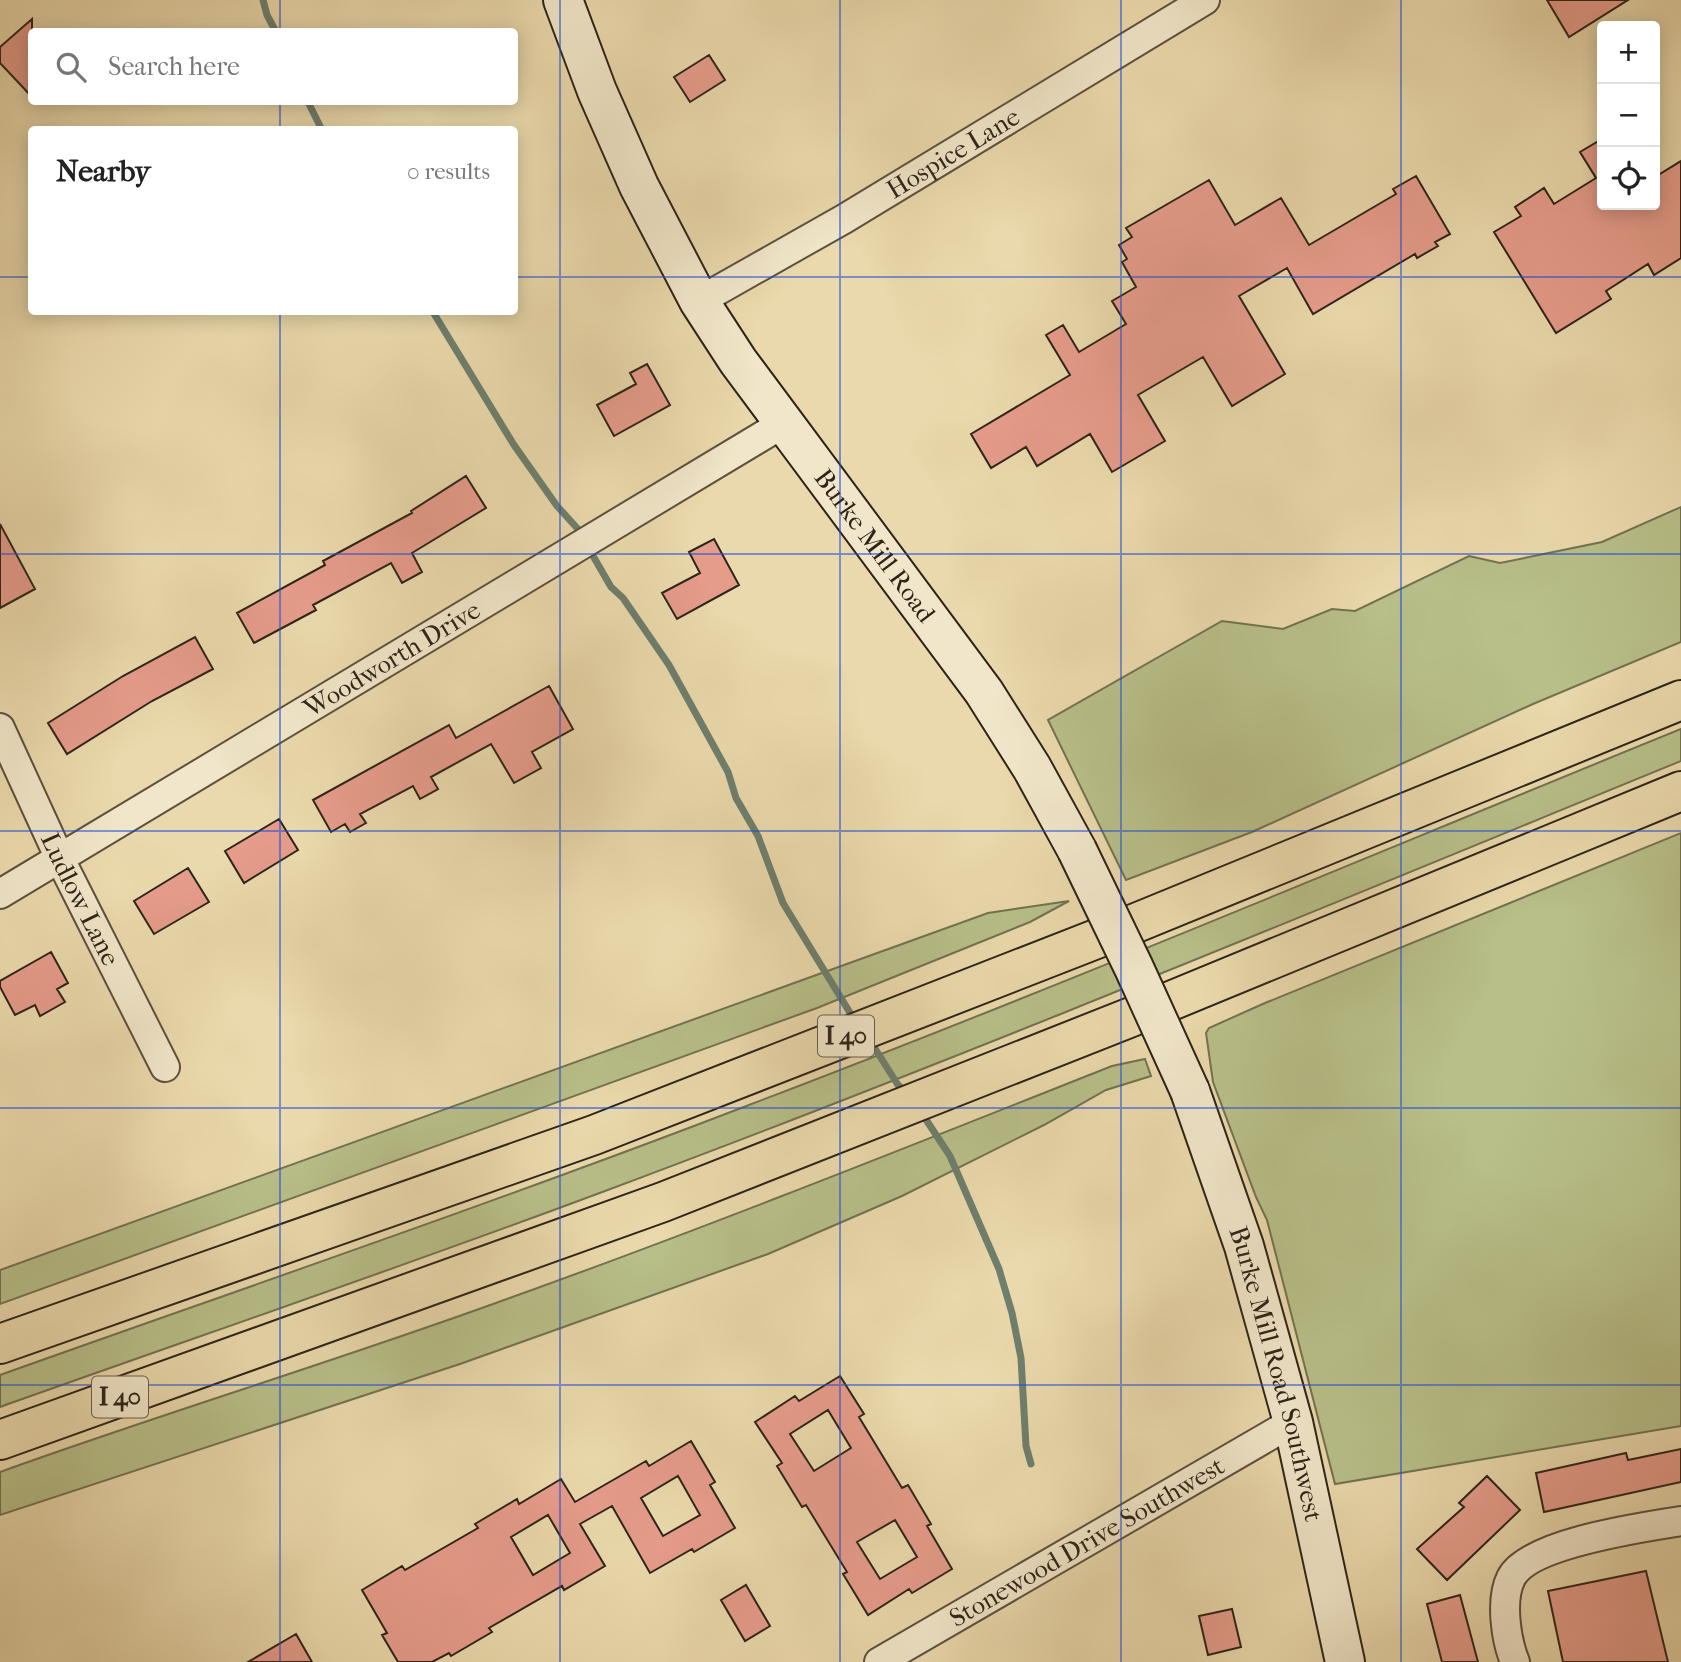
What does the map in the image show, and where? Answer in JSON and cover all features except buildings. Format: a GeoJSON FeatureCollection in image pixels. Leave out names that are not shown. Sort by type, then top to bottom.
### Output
{"type":"FeatureCollection","features":[{"type":"Feature","properties":{"kind":"highway","name":"I 40"},"geometry":{"type":"LineString","coordinates":[[0,1345],[606,1130],[1121,928],[1681,700]]}},
{"type":"Feature","properties":{"kind":"highway","name":"I 40"},"geometry":{"type":"LineString","coordinates":[[0,1440],[663,1202],[1144,1012],[1681,791]]}},
{"type":"Feature","properties":{"kind":"street","name":"Burke Mill Road"},"geometry":{"type":"LineString","coordinates":[[563,0],[597,91],[639,186],[699,301],[784,423],[984,692],[1032,768],[1077,850],[1190,1091]]}},
{"type":"Feature","properties":{"kind":"street","name":"Hospice Lane"},"geometry":{"type":"LineString","coordinates":[[699,301],[844,219],[1205,0]]}},
{"type":"Feature","properties":{"kind":"street","name":"Woodworth Drive"},"geometry":{"type":"LineString","coordinates":[[0,894],[784,423]]}},
{"type":"Feature","properties":{"kind":"street","name":"Ludlow Lane"},"geometry":{"type":"LineString","coordinates":[[0,728],[60,859],[165,1067]]}},
{"type":"Feature","properties":{"kind":"street","name":"Burke Mill Road Southwest"},"geometry":{"type":"LineString","coordinates":[[1190,1091],[1244,1246],[1293,1422],[1345,1662]]}},
{"type":"Feature","properties":{"kind":"street","name":"Stonewood Drive Southwest"},"geometry":{"type":"LineString","coordinates":[[879,1662],[1293,1422]]}},
{"type":"Feature","properties":{"kind":"street"},"geometry":{"type":"LineString","coordinates":[[1514,1662],[1504,1609],[1511,1576],[1534,1556],[1609,1533],[1681,1521]]}},
{"type":"Feature","properties":{"kind":"green space"},"geometry":{"type":"Polygon","coordinates":[[[1681,507],[1681,642],[1533,704],[1252,832],[1126,880],[1048,720],[1222,621],[1283,629],[1332,609],[1355,611],[1469,556],[1500,563],[1602,542],[1681,507]]]}},
{"type":"Feature","properties":{"kind":"green space"},"geometry":{"type":"Polygon","coordinates":[[[1681,729],[1681,761],[1145,980],[605,1191],[0,1407],[0,1375],[469,1209],[749,1105],[1100,967],[1681,729]]]}},
{"type":"Feature","properties":{"kind":"green space"},"geometry":{"type":"Polygon","coordinates":[[[1681,833],[1681,1426],[1335,1484],[1267,1220],[1213,1082],[1206,1033],[1209,1028],[1265,1003],[1681,833]]]}},
{"type":"Feature","properties":{"kind":"green space"},"geometry":{"type":"Polygon","coordinates":[[[1069,901],[1030,922],[817,1008],[0,1304],[0,1270],[988,913],[1069,901]]]}},
{"type":"Feature","properties":{"kind":"green space"},"geometry":{"type":"Polygon","coordinates":[[[1145,1059],[1151,1076],[1106,1090],[1044,1125],[902,1196],[768,1254],[460,1364],[0,1515],[0,1472],[389,1341],[593,1268],[1112,1066],[1145,1059]]]}},
{"type":"Feature","properties":{"kind":"waterway"},"geometry":{"type":"LineString","coordinates":[[263,0],[274,28]]}},
{"type":"Feature","properties":{"kind":"waterway"},"geometry":{"type":"LineString","coordinates":[[310,105],[320,126]]}},
{"type":"Feature","properties":{"kind":"waterway"},"geometry":{"type":"LineString","coordinates":[[435,315],[514,445],[583,539]]}},
{"type":"Feature","properties":{"kind":"waterway"},"geometry":{"type":"LineString","coordinates":[[589,549],[611,587],[623,598],[669,665],[728,772],[736,798],[758,836],[783,903],[855,1021]]}},
{"type":"Feature","properties":{"kind":"waterway"},"geometry":{"type":"LineString","coordinates":[[869,1039],[898,1085],[909,1094]]}},
{"type":"Feature","properties":{"kind":"waterway"},"geometry":{"type":"LineString","coordinates":[[921,1112],[950,1156],[999,1269],[1021,1358],[1026,1446],[1031,1464]]}}]}
